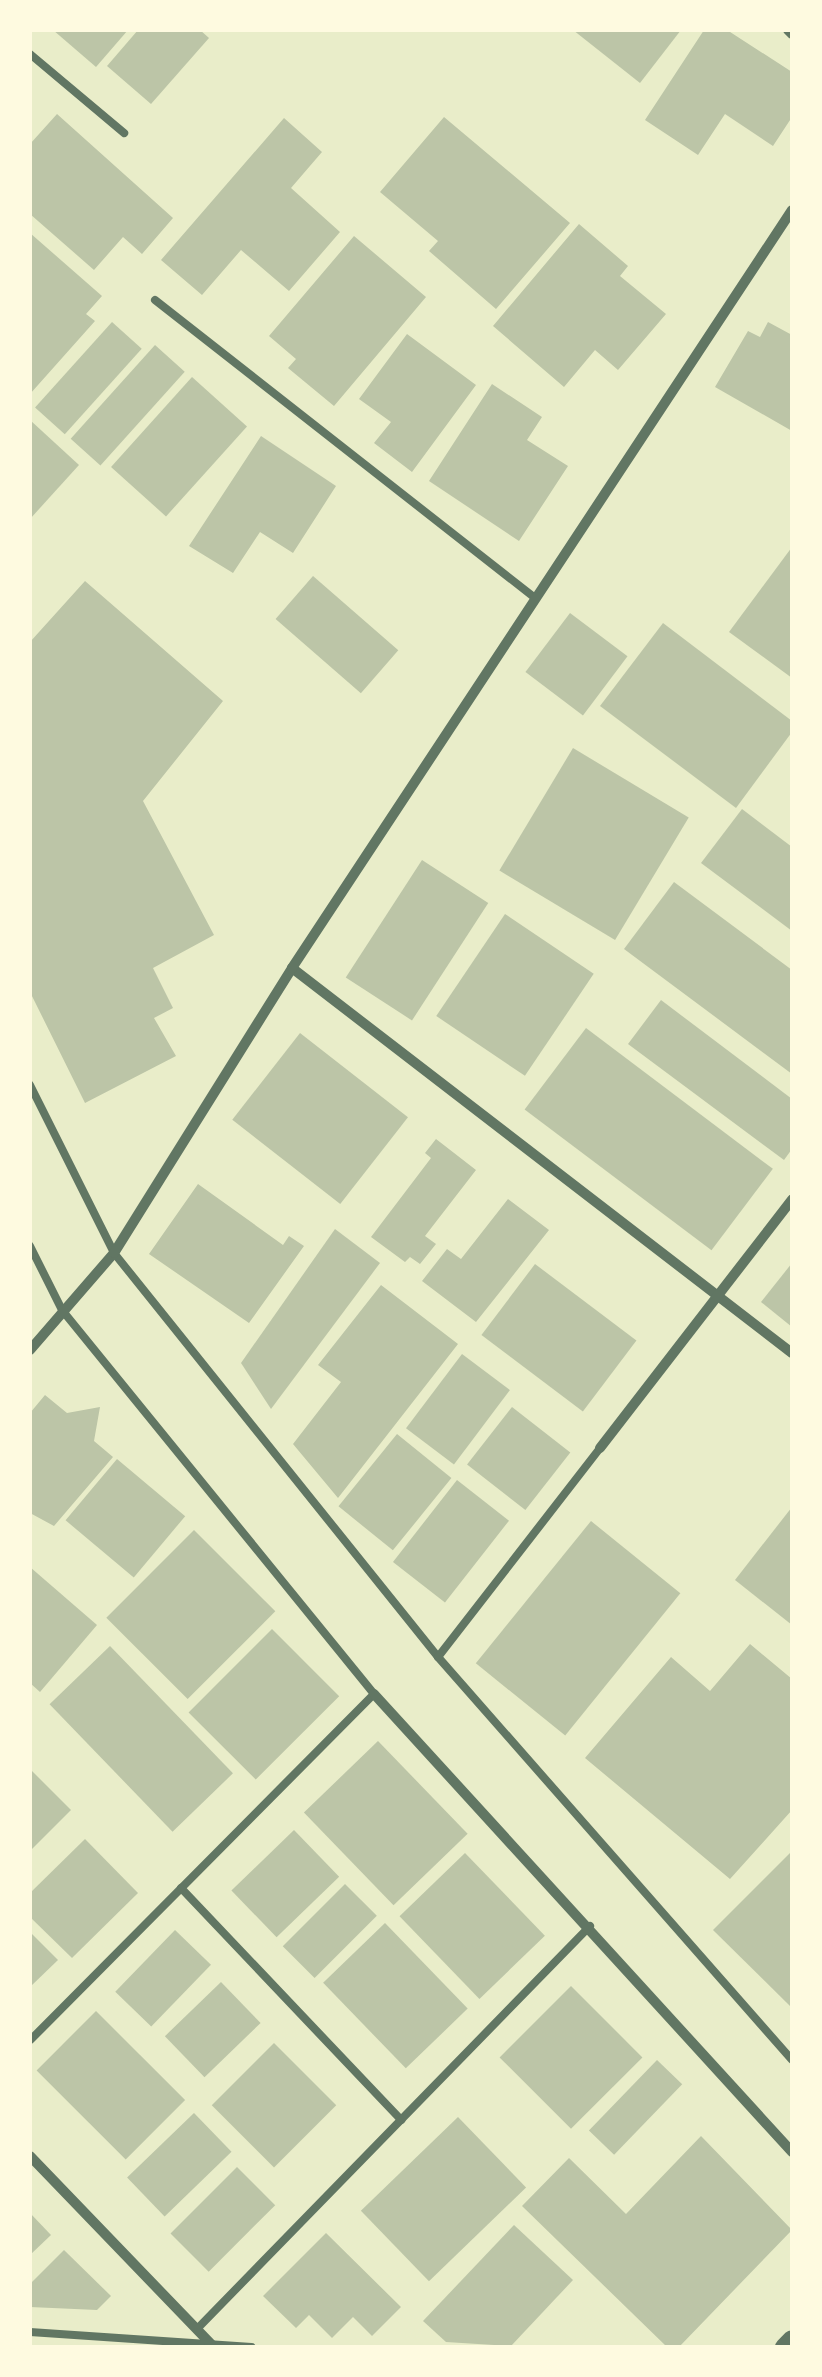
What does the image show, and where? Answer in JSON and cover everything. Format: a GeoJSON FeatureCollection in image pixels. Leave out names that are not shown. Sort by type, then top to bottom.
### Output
{"type":"FeatureCollection","features":[{"type":"Feature","properties":{"kind":"street"},"geometry":{"type":"LineString","coordinates":[[30,1350],[114,1253],[292,968],[792,210]]}},
{"type":"Feature","properties":{"kind":"street"},"geometry":{"type":"LineString","coordinates":[[292,968],[792,1353]]}},
{"type":"Feature","properties":{"kind":"street"},"geometry":{"type":"LineString","coordinates":[[600,1448],[792,1200]]}},
{"type":"Feature","properties":{"kind":"street"},"geometry":{"type":"LineString","coordinates":[[374,1694],[590,1926],[792,2152]]}},
{"type":"Feature","properties":{"kind":"street"},"geometry":{"type":"LineString","coordinates":[[30,2156],[211,2344]]}},
{"type":"Feature","properties":{"kind":"street"},"geometry":{"type":"LineString","coordinates":[[784,2347],[792,2339]]}},
{"type":"Feature","properties":{"kind":"lane"},"geometry":{"type":"LineString","coordinates":[[30,54],[124,134]]}},
{"type":"Feature","properties":{"kind":"lane"},"geometry":{"type":"LineString","coordinates":[[154,300],[536,599]]}},
{"type":"Feature","properties":{"kind":"lane"},"geometry":{"type":"LineString","coordinates":[[30,1085],[114,1253],[438,1657],[792,2060]]}},
{"type":"Feature","properties":{"kind":"lane"},"geometry":{"type":"LineString","coordinates":[[30,1246],[62,1310],[374,1694],[30,2040]]}},
{"type":"Feature","properties":{"kind":"lane"},"geometry":{"type":"LineString","coordinates":[[438,1657],[600,1448]]}},
{"type":"Feature","properties":{"kind":"lane"},"geometry":{"type":"LineString","coordinates":[[181,1888],[401,2120]]}},
{"type":"Feature","properties":{"kind":"lane"},"geometry":{"type":"LineString","coordinates":[[196,2329],[590,1926]]}},
{"type":"Feature","properties":{"kind":"lane"},"geometry":{"type":"LineString","coordinates":[[30,2332],[251,2347]]}},
{"type":"Feature","properties":{"kind":"building"},"geometry":{"type":"Polygon","coordinates":[[[53,30],[128,30],[96,67],[53,30]]]}},
{"type":"Feature","properties":{"kind":"building"},"geometry":{"type":"Polygon","coordinates":[[[138,30],[200,30],[209,38],[151,104],[107,66],[138,30]]]}},
{"type":"Feature","properties":{"kind":"building"},"geometry":{"type":"Polygon","coordinates":[[[573,30],[681,30],[640,83],[573,30]]]}},
{"type":"Feature","properties":{"kind":"building"},"geometry":{"type":"Polygon","coordinates":[[[704,30],[727,30],[792,72],[792,117],[773,146],[725,114],[698,155],[645,120],[704,30]]]}},
{"type":"Feature","properties":{"kind":"building"},"geometry":{"type":"Polygon","coordinates":[[[57,114],[173,218],[142,254],[123,237],[94,270],[30,214],[30,144],[57,114]]]}},
{"type":"Feature","properties":{"kind":"building"},"geometry":{"type":"Polygon","coordinates":[[[444,117],[570,223],[496,309],[429,251],[438,241],[380,192],[444,117]]]}},
{"type":"Feature","properties":{"kind":"building"},"geometry":{"type":"Polygon","coordinates":[[[284,118],[322,152],[291,188],[340,232],[289,291],[241,250],[202,295],[161,260],[284,118]]]}},
{"type":"Feature","properties":{"kind":"building"},"geometry":{"type":"Polygon","coordinates":[[[579,224],[628,266],[620,276],[666,314],[618,370],[595,350],[564,387],[493,326],[579,224]]]}},
{"type":"Feature","properties":{"kind":"building"},"geometry":{"type":"Polygon","coordinates":[[[30,233],[102,296],[86,314],[95,321],[30,394],[30,233]]]}},
{"type":"Feature","properties":{"kind":"building"},"geometry":{"type":"Polygon","coordinates":[[[354,236],[426,297],[334,406],[288,368],[296,359],[269,336],[354,236]]]}},
{"type":"Feature","properties":{"kind":"building"},"geometry":{"type":"Polygon","coordinates":[[[112,322],[142,349],[65,434],[35,407],[112,322]]]}},
{"type":"Feature","properties":{"kind":"building"},"geometry":{"type":"Polygon","coordinates":[[[768,322],[792,335],[792,431],[715,387],[748,331],[760,337],[768,322]]]}},
{"type":"Feature","properties":{"kind":"building"},"geometry":{"type":"Polygon","coordinates":[[[407,334],[476,385],[412,472],[374,443],[391,422],[359,399],[407,334]]]}},
{"type":"Feature","properties":{"kind":"building"},"geometry":{"type":"Polygon","coordinates":[[[155,345],[185,372],[100,465],[71,439],[155,345]]]}},
{"type":"Feature","properties":{"kind":"building"},"geometry":{"type":"Polygon","coordinates":[[[192,377],[247,427],[166,516],[111,467],[192,377]]]}},
{"type":"Feature","properties":{"kind":"building"},"geometry":{"type":"Polygon","coordinates":[[[492,384],[542,417],[527,440],[568,466],[519,541],[429,481],[492,384]]]}},
{"type":"Feature","properties":{"kind":"building"},"geometry":{"type":"Polygon","coordinates":[[[30,420],[79,465],[30,519],[30,420]]]}},
{"type":"Feature","properties":{"kind":"building"},"geometry":{"type":"Polygon","coordinates":[[[261,436],[336,486],[293,553],[260,532],[233,573],[189,546],[261,436]]]}},
{"type":"Feature","properties":{"kind":"building"},"geometry":{"type":"Polygon","coordinates":[[[792,547],[792,678],[729,632],[792,547]]]}},
{"type":"Feature","properties":{"kind":"building"},"geometry":{"type":"Polygon","coordinates":[[[313,576],[398,650],[361,693],[276,619],[313,576]]]}},
{"type":"Feature","properties":{"kind":"building"},"geometry":{"type":"Polygon","coordinates":[[[85,581],[223,701],[143,801],[214,935],[153,968],[173,1008],[154,1018],[176,1056],[85,1103],[30,992],[30,642],[85,581]]]}},
{"type":"Feature","properties":{"kind":"building"},"geometry":{"type":"Polygon","coordinates":[[[570,613],[628,656],[583,715],[525,672],[570,613]]]}},
{"type":"Feature","properties":{"kind":"building"},"geometry":{"type":"Polygon","coordinates":[[[663,623],[792,721],[792,732],[736,808],[600,706],[663,623]]]}},
{"type":"Feature","properties":{"kind":"building"},"geometry":{"type":"Polygon","coordinates":[[[573,748],[689,818],[615,940],[499,871],[573,748]]]}},
{"type":"Feature","properties":{"kind":"building"},"geometry":{"type":"Polygon","coordinates":[[[742,809],[792,847],[792,931],[701,863],[742,809]]]}},
{"type":"Feature","properties":{"kind":"building"},"geometry":{"type":"Polygon","coordinates":[[[422,860],[488,903],[412,1020],[346,977],[422,860]]]}},
{"type":"Feature","properties":{"kind":"building"},"geometry":{"type":"Polygon","coordinates":[[[674,882],[792,970],[792,1074],[624,949],[674,882]]]}},
{"type":"Feature","properties":{"kind":"building"},"geometry":{"type":"Polygon","coordinates":[[[505,914],[594,974],[525,1076],[436,1016],[505,914]]]}},
{"type":"Feature","properties":{"kind":"building"},"geometry":{"type":"Polygon","coordinates":[[[661,1000],[792,1099],[792,1149],[784,1160],[628,1044],[661,1000]]]}},
{"type":"Feature","properties":{"kind":"building"},"geometry":{"type":"Polygon","coordinates":[[[586,1028],[773,1169],[711,1250],[525,1109],[586,1028]]]}},
{"type":"Feature","properties":{"kind":"building"},"geometry":{"type":"Polygon","coordinates":[[[300,1033],[408,1117],[340,1204],[232,1120],[300,1033]]]}},
{"type":"Feature","properties":{"kind":"building"},"geometry":{"type":"Polygon","coordinates":[[[436,1139],[476,1170],[425,1236],[436,1244],[420,1264],[410,1257],[405,1262],[371,1237],[431,1158],[425,1153],[436,1139]]]}},
{"type":"Feature","properties":{"kind":"building"},"geometry":{"type":"Polygon","coordinates":[[[198,1184],[283,1245],[289,1236],[304,1246],[249,1323],[149,1254],[198,1184]]]}},
{"type":"Feature","properties":{"kind":"building"},"geometry":{"type":"Polygon","coordinates":[[[508,1199],[549,1230],[476,1322],[422,1281],[447,1249],[461,1259],[508,1199]]]}},
{"type":"Feature","properties":{"kind":"building"},"geometry":{"type":"Polygon","coordinates":[[[335,1229],[380,1263],[271,1409],[241,1363],[335,1229]]]}},
{"type":"Feature","properties":{"kind":"building"},"geometry":{"type":"Polygon","coordinates":[[[792,1263],[792,1327],[761,1302],[792,1263]]]}},
{"type":"Feature","properties":{"kind":"building"},"geometry":{"type":"Polygon","coordinates":[[[535,1264],[636,1340],[583,1412],[481,1335],[535,1264]]]}},
{"type":"Feature","properties":{"kind":"building"},"geometry":{"type":"Polygon","coordinates":[[[381,1285],[458,1344],[338,1498],[293,1444],[341,1382],[318,1365],[381,1285]]]}},
{"type":"Feature","properties":{"kind":"building"},"geometry":{"type":"Polygon","coordinates":[[[462,1354],[510,1390],[454,1464],[406,1428],[462,1354]]]}},
{"type":"Feature","properties":{"kind":"building"},"geometry":{"type":"Polygon","coordinates":[[[45,1395],[67,1413],[100,1407],[94,1441],[113,1457],[54,1526],[30,1513],[30,1413],[45,1395]]]}},
{"type":"Feature","properties":{"kind":"building"},"geometry":{"type":"Polygon","coordinates":[[[512,1407],[570,1453],[525,1510],[467,1465],[512,1407]]]}},
{"type":"Feature","properties":{"kind":"building"},"geometry":{"type":"Polygon","coordinates":[[[397,1434],[451,1478],[393,1550],[338,1506],[397,1434]]]}},
{"type":"Feature","properties":{"kind":"building"},"geometry":{"type":"Polygon","coordinates":[[[117,1459],[185,1516],[134,1577],[66,1520],[117,1459]]]}},
{"type":"Feature","properties":{"kind":"building"},"geometry":{"type":"Polygon","coordinates":[[[457,1480],[509,1521],[445,1603],[393,1562],[457,1480]]]}},
{"type":"Feature","properties":{"kind":"building"},"geometry":{"type":"Polygon","coordinates":[[[792,1507],[792,1625],[735,1580],[792,1507]]]}},
{"type":"Feature","properties":{"kind":"building"},"geometry":{"type":"Polygon","coordinates":[[[591,1521],[680,1593],[565,1736],[476,1663],[591,1521]]]}},
{"type":"Feature","properties":{"kind":"building"},"geometry":{"type":"Polygon","coordinates":[[[194,1530],[275,1611],[188,1699],[106,1618],[194,1530]]]}},
{"type":"Feature","properties":{"kind":"building"},"geometry":{"type":"Polygon","coordinates":[[[30,1567],[97,1625],[40,1692],[30,1683],[30,1567]]]}},
{"type":"Feature","properties":{"kind":"building"},"geometry":{"type":"Polygon","coordinates":[[[272,1629],[339,1696],[256,1780],[189,1712],[272,1629]]]}},
{"type":"Feature","properties":{"kind":"building"},"geometry":{"type":"Polygon","coordinates":[[[750,1644],[792,1679],[792,1810],[730,1879],[585,1758],[671,1657],[710,1691],[750,1644]]]}},
{"type":"Feature","properties":{"kind":"building"},"geometry":{"type":"Polygon","coordinates":[[[110,1646],[233,1773],[173,1832],[50,1704],[110,1646]]]}},
{"type":"Feature","properties":{"kind":"building"},"geometry":{"type":"Polygon","coordinates":[[[378,1741],[468,1834],[394,1905],[304,1813],[378,1741]]]}},
{"type":"Feature","properties":{"kind":"building"},"geometry":{"type":"Polygon","coordinates":[[[30,1769],[71,1810],[30,1851],[30,1769]]]}},
{"type":"Feature","properties":{"kind":"building"},"geometry":{"type":"Polygon","coordinates":[[[294,1830],[339,1877],[277,1937],[231,1890],[294,1830]]]}},
{"type":"Feature","properties":{"kind":"building"},"geometry":{"type":"Polygon","coordinates":[[[85,1839],[138,1893],[72,1958],[30,1917],[30,1893],[85,1839]]]}},
{"type":"Feature","properties":{"kind":"building"},"geometry":{"type":"Polygon","coordinates":[[[792,1851],[792,2004],[790,2006],[713,1930],[792,1851]]]}},
{"type":"Feature","properties":{"kind":"building"},"geometry":{"type":"Polygon","coordinates":[[[465,1853],[545,1936],[479,1999],[400,1916],[465,1853]]]}},
{"type":"Feature","properties":{"kind":"building"},"geometry":{"type":"Polygon","coordinates":[[[345,1884],[377,1916],[315,1978],[283,1946],[345,1884]]]}},
{"type":"Feature","properties":{"kind":"building"},"geometry":{"type":"Polygon","coordinates":[[[385,1923],[468,2009],[406,2068],[323,1983],[385,1923]]]}},
{"type":"Feature","properties":{"kind":"building"},"geometry":{"type":"Polygon","coordinates":[[[175,1930],[211,1965],[151,2027],[115,1992],[175,1930]]]}},
{"type":"Feature","properties":{"kind":"building"},"geometry":{"type":"Polygon","coordinates":[[[30,1932],[58,1960],[30,1987],[30,1932]]]}},
{"type":"Feature","properties":{"kind":"building"},"geometry":{"type":"Polygon","coordinates":[[[221,1982],[261,2023],[204,2077],[165,2036],[221,1982]]]}},
{"type":"Feature","properties":{"kind":"building"},"geometry":{"type":"Polygon","coordinates":[[[571,1986],[642,2057],[571,2129],[500,2057],[571,1986]]]}},
{"type":"Feature","properties":{"kind":"building"},"geometry":{"type":"Polygon","coordinates":[[[96,2011],[185,2100],[126,2159],[37,2070],[96,2011]]]}},
{"type":"Feature","properties":{"kind":"building"},"geometry":{"type":"Polygon","coordinates":[[[274,2043],[336,2105],[274,2167],[212,2105],[274,2043]]]}},
{"type":"Feature","properties":{"kind":"building"},"geometry":{"type":"Polygon","coordinates":[[[657,2060],[682,2084],[614,2155],[589,2130],[657,2060]]]}},
{"type":"Feature","properties":{"kind":"building"},"geometry":{"type":"Polygon","coordinates":[[[194,2113],[232,2152],[165,2216],[127,2178],[194,2113]]]}},
{"type":"Feature","properties":{"kind":"building"},"geometry":{"type":"Polygon","coordinates":[[[458,2117],[526,2187],[429,2281],[361,2211],[458,2117]]]}},
{"type":"Feature","properties":{"kind":"building"},"geometry":{"type":"Polygon","coordinates":[[[701,2136],[792,2230],[679,2347],[667,2347],[522,2206],[569,2158],[626,2214],[701,2136]]]}},
{"type":"Feature","properties":{"kind":"building"},"geometry":{"type":"Polygon","coordinates":[[[237,2167],[275,2205],[209,2272],[171,2233],[237,2167]]]}},
{"type":"Feature","properties":{"kind":"building"},"geometry":{"type":"Polygon","coordinates":[[[30,2213],[51,2235],[30,2255],[30,2213]]]}},
{"type":"Feature","properties":{"kind":"building"},"geometry":{"type":"Polygon","coordinates":[[[514,2225],[573,2280],[511,2346],[446,2342],[423,2321],[514,2225]]]}},
{"type":"Feature","properties":{"kind":"building"},"geometry":{"type":"Polygon","coordinates":[[[326,2233],[401,2307],[372,2336],[353,2317],[332,2338],[309,2315],[296,2328],[263,2296],[326,2233]]]}},
{"type":"Feature","properties":{"kind":"building"},"geometry":{"type":"Polygon","coordinates":[[[64,2250],[111,2296],[97,2310],[30,2307],[30,2284],[64,2250]]]}}]}
